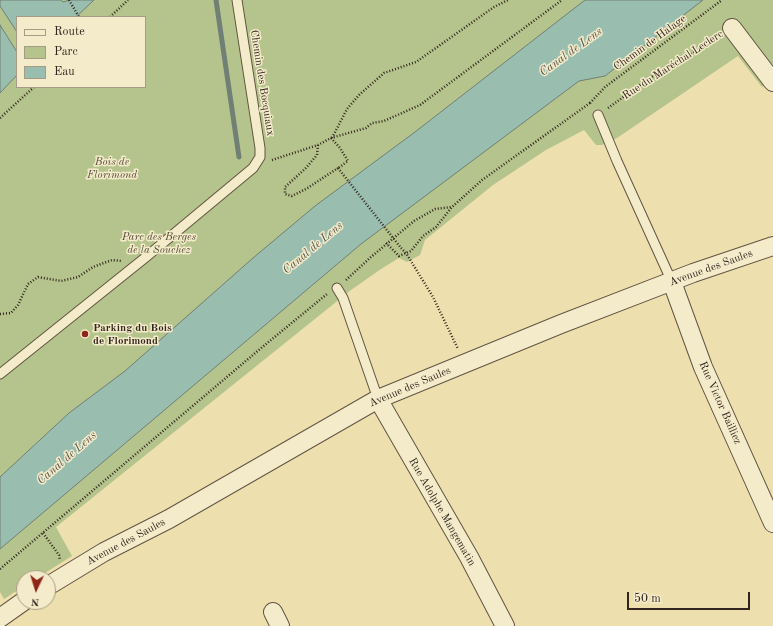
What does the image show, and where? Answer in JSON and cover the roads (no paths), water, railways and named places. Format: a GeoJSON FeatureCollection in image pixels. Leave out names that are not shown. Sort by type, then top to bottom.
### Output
{"type":"FeatureCollection","features":[{"type":"Feature","properties":{"kind":"street","name":"Rue du Maréchal Leclerc"},"geometry":{"type":"LineString","coordinates":[[732,28],[773,82]]}},
{"type":"Feature","properties":{"kind":"street","name":"Avenue des Saules"},"geometry":{"type":"LineString","coordinates":[[56,581],[104,552],[169,519],[378,399],[561,324],[693,273],[773,246]]}},
{"type":"Feature","properties":{"kind":"street","name":"Rue Victor Bailliez"},"geometry":{"type":"LineString","coordinates":[[672,282],[703,367],[773,523]]}},
{"type":"Feature","properties":{"kind":"street","name":"Rue Adolphe Mangematin"},"geometry":{"type":"LineString","coordinates":[[378,399],[468,557],[505,626]]}},
{"type":"Feature","properties":{"kind":"street"},"geometry":{"type":"LineString","coordinates":[[5,620],[16,609]]}},
{"type":"Feature","properties":{"kind":"lane","name":"Chemin des Bocquiaux"},"geometry":{"type":"LineString","coordinates":[[0,374],[146,257],[253,168],[260,157],[260,148],[237,0]]}},
{"type":"Feature","properties":{"kind":"lane"},"geometry":{"type":"LineString","coordinates":[[598,115],[617,161],[672,282]]}},
{"type":"Feature","properties":{"kind":"lane"},"geometry":{"type":"LineString","coordinates":[[337,288],[343,298],[378,399]]}},
{"type":"Feature","properties":{"kind":"water"},"geometry":{"type":"Polygon","coordinates":[[[0,0],[61,0],[63,2],[70,0],[94,0],[77,16],[16,16],[16,30],[0,6],[0,0]]]}},
{"type":"Feature","properties":{"kind":"water","name":"Canal de Lens"},"geometry":{"type":"Polygon","coordinates":[[[585,0],[703,0],[605,76],[579,81],[361,244],[0,549],[0,477],[69,413],[125,371],[253,258],[315,206],[415,132],[585,0]]]}},
{"type":"Feature","properties":{"kind":"water"},"geometry":{"type":"Polygon","coordinates":[[[0,25],[16,50],[16,76],[0,93],[0,25]]]}},
{"type":"Feature","properties":{"kind":"waterway"},"geometry":{"type":"LineString","coordinates":[[216,0],[239,157]]}},
{"type":"Feature","properties":{"kind":"place","name":"Parking du Bois de Florimond"},"geometry":{"type":"Point","coordinates":[85,334]}},
{"type":"Feature","properties":{"kind":"park label","name":"Bois de Florimond"},"geometry":{"type":"Point","coordinates":[112,168]}},
{"type":"Feature","properties":{"kind":"park label","name":"Parc des Berges de la Souchez"},"geometry":{"type":"Point","coordinates":[159,243]}}]}
